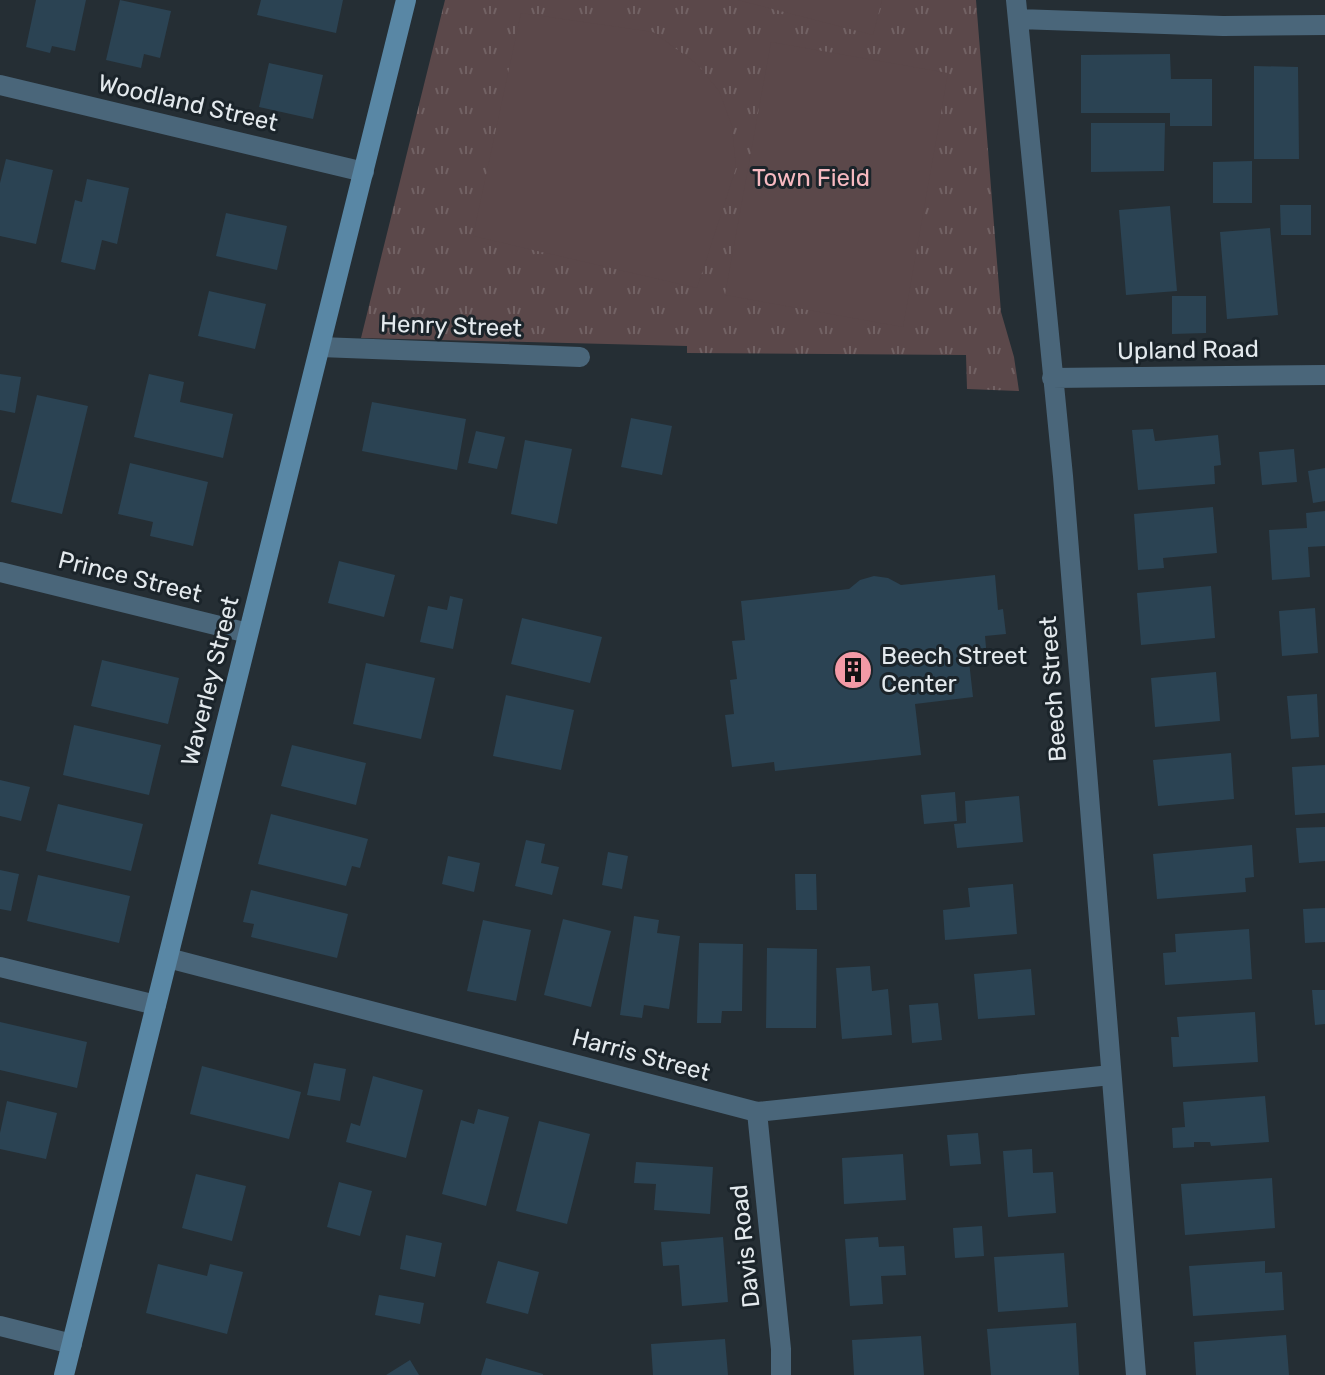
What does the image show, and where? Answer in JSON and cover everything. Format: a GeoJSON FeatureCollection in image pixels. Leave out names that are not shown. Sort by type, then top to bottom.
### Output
{"type":"FeatureCollection","features":[{"type":"Feature","properties":{"kind":"street","name":"Waverley Street"},"geometry":{"type":"LineString","coordinates":[[64,1375],[406,0]]}},
{"type":"Feature","properties":{"kind":"street"},"geometry":{"type":"LineString","coordinates":[[1017,10],[1223,26],[1325,25]]}},
{"type":"Feature","properties":{"kind":"street","name":"Beech Street"},"geometry":{"type":"LineString","coordinates":[[1017,10],[1063,476],[1136,1375]]}},
{"type":"Feature","properties":{"kind":"street","name":"Woodland Street"},"geometry":{"type":"LineString","coordinates":[[0,85],[364,172]]}},
{"type":"Feature","properties":{"kind":"street","name":"Henry Street"},"geometry":{"type":"LineString","coordinates":[[320,347],[580,357]]}},
{"type":"Feature","properties":{"kind":"street","name":"Upland Road"},"geometry":{"type":"LineString","coordinates":[[1052,378],[1325,375]]}},
{"type":"Feature","properties":{"kind":"street","name":"Prince Street"},"geometry":{"type":"LineString","coordinates":[[0,572],[248,633]]}},
{"type":"Feature","properties":{"kind":"street","name":"Harris Street"},"geometry":{"type":"LineString","coordinates":[[168,958],[757,1112],[1111,1075]]}},
{"type":"Feature","properties":{"kind":"street"},"geometry":{"type":"LineString","coordinates":[[0,967],[156,1005]]}},
{"type":"Feature","properties":{"kind":"street","name":"Davis Road"},"geometry":{"type":"LineString","coordinates":[[757,1112],[781,1375]]}},
{"type":"Feature","properties":{"kind":"street"},"geometry":{"type":"LineString","coordinates":[[0,1326],[72,1344]]}},
{"type":"Feature","properties":{"kind":"green space","name":"Town Field"},"geometry":{"type":"Polygon","coordinates":[[[445,0],[976,0],[1001,312],[1014,357],[1019,391],[967,389],[966,355],[687,353],[687,346],[361,338],[445,0]]]}},
{"type":"Feature","properties":{"kind":"green space"},"geometry":{"type":"Polygon","coordinates":[[[738,0],[882,0],[873,35],[738,0]]]}},
{"type":"Feature","properties":{"kind":"green space"},"geometry":{"type":"Polygon","coordinates":[[[521,13],[653,32],[697,64],[719,91],[732,126],[736,168],[697,288],[473,236],[521,13]]]}},
{"type":"Feature","properties":{"kind":"green space"},"geometry":{"type":"Polygon","coordinates":[[[771,42],[948,73],[903,327],[725,295],[771,42]]]}},
{"type":"Feature","properties":{"kind":"building"},"geometry":{"type":"Polygon","coordinates":[[[36,0],[86,0],[75,51],[52,46],[50,53],[26,47],[36,0]]]}},
{"type":"Feature","properties":{"kind":"building"},"geometry":{"type":"Polygon","coordinates":[[[120,0],[171,11],[160,58],[144,54],[141,68],[106,60],[120,0]]]}},
{"type":"Feature","properties":{"kind":"building"},"geometry":{"type":"Polygon","coordinates":[[[261,0],[343,0],[336,33],[257,15],[261,0]]]}},
{"type":"Feature","properties":{"kind":"building"},"geometry":{"type":"Polygon","coordinates":[[[1170,54],[1171,79],[1212,79],[1212,126],[1170,126],[1170,113],[1081,113],[1081,55],[1170,54]]]}},
{"type":"Feature","properties":{"kind":"building"},"geometry":{"type":"Polygon","coordinates":[[[269,63],[323,75],[313,119],[259,107],[269,63]]]}},
{"type":"Feature","properties":{"kind":"building"},"geometry":{"type":"Polygon","coordinates":[[[1254,66],[1298,67],[1299,159],[1254,159],[1254,66]]]}},
{"type":"Feature","properties":{"kind":"building"},"geometry":{"type":"Polygon","coordinates":[[[1091,123],[1165,123],[1164,171],[1091,172],[1091,123]]]}},
{"type":"Feature","properties":{"kind":"building"},"geometry":{"type":"Polygon","coordinates":[[[6,159],[53,170],[36,244],[0,236],[0,183],[6,159]]]}},
{"type":"Feature","properties":{"kind":"building"},"geometry":{"type":"Polygon","coordinates":[[[1252,161],[1252,203],[1213,203],[1213,162],[1252,161]]]}},
{"type":"Feature","properties":{"kind":"building"},"geometry":{"type":"Polygon","coordinates":[[[87,179],[129,188],[117,244],[102,240],[95,270],[61,262],[75,200],[82,202],[87,179]]]}},
{"type":"Feature","properties":{"kind":"building"},"geometry":{"type":"Polygon","coordinates":[[[1280,205],[1311,205],[1311,235],[1281,235],[1280,205]]]}},
{"type":"Feature","properties":{"kind":"building"},"geometry":{"type":"Polygon","coordinates":[[[1170,206],[1177,291],[1126,295],[1119,210],[1170,206]]]}},
{"type":"Feature","properties":{"kind":"building"},"geometry":{"type":"Polygon","coordinates":[[[226,213],[287,226],[277,270],[216,256],[226,213]]]}},
{"type":"Feature","properties":{"kind":"building"},"geometry":{"type":"Polygon","coordinates":[[[1270,228],[1278,315],[1227,319],[1220,232],[1270,228]]]}},
{"type":"Feature","properties":{"kind":"building"},"geometry":{"type":"Polygon","coordinates":[[[209,291],[266,304],[255,349],[198,336],[209,291]]]}},
{"type":"Feature","properties":{"kind":"building"},"geometry":{"type":"Polygon","coordinates":[[[1172,296],[1206,296],[1206,333],[1172,334],[1172,296]]]}},
{"type":"Feature","properties":{"kind":"building"},"geometry":{"type":"Polygon","coordinates":[[[0,374],[21,377],[15,413],[0,410],[0,374]]]}},
{"type":"Feature","properties":{"kind":"building"},"geometry":{"type":"Polygon","coordinates":[[[149,374],[184,382],[180,402],[233,414],[223,458],[134,437],[149,374]]]}},
{"type":"Feature","properties":{"kind":"building"},"geometry":{"type":"Polygon","coordinates":[[[37,395],[88,406],[62,514],[11,502],[37,395]]]}},
{"type":"Feature","properties":{"kind":"building"},"geometry":{"type":"Polygon","coordinates":[[[372,402],[466,419],[457,470],[362,451],[372,402]]]}},
{"type":"Feature","properties":{"kind":"building"},"geometry":{"type":"Polygon","coordinates":[[[631,418],[672,426],[662,475],[621,467],[631,418]]]}},
{"type":"Feature","properties":{"kind":"building"},"geometry":{"type":"Polygon","coordinates":[[[1153,429],[1155,441],[1218,435],[1221,465],[1214,466],[1215,484],[1138,490],[1132,430],[1153,429]]]}},
{"type":"Feature","properties":{"kind":"building"},"geometry":{"type":"Polygon","coordinates":[[[476,431],[505,437],[497,469],[468,463],[476,431]]]}},
{"type":"Feature","properties":{"kind":"building"},"geometry":{"type":"Polygon","coordinates":[[[525,440],[572,449],[557,524],[511,514],[525,440]]]}},
{"type":"Feature","properties":{"kind":"building"},"geometry":{"type":"Polygon","coordinates":[[[1294,449],[1297,482],[1262,485],[1259,452],[1294,449]]]}},
{"type":"Feature","properties":{"kind":"building"},"geometry":{"type":"Polygon","coordinates":[[[130,463],[208,482],[193,546],[150,536],[153,522],[118,514],[130,463]]]}},
{"type":"Feature","properties":{"kind":"building"},"geometry":{"type":"Polygon","coordinates":[[[1325,468],[1325,501],[1313,503],[1308,471],[1325,468]]]}},
{"type":"Feature","properties":{"kind":"building"},"geometry":{"type":"Polygon","coordinates":[[[1213,507],[1217,553],[1163,558],[1164,568],[1138,570],[1134,514],[1213,507]]]}},
{"type":"Feature","properties":{"kind":"building"},"geometry":{"type":"Polygon","coordinates":[[[1325,511],[1325,546],[1308,547],[1310,577],[1272,580],[1269,530],[1307,528],[1306,513],[1325,511]]]}},
{"type":"Feature","properties":{"kind":"building"},"geometry":{"type":"Polygon","coordinates":[[[339,561],[395,575],[384,617],[328,603],[339,561]]]}},
{"type":"Feature","properties":{"kind":"building","name":"Beech Street Center"},"geometry":{"type":"Polygon","coordinates":[[[995,575],[998,610],[1003,609],[1006,634],[985,636],[987,659],[969,661],[973,697],[915,704],[921,755],[775,771],[774,762],[732,767],[725,715],[734,714],[730,680],[737,679],[732,641],[745,640],[741,601],[849,589],[860,580],[874,576],[888,578],[901,585],[995,575]]]}},
{"type":"Feature","properties":{"kind":"building"},"geometry":{"type":"Polygon","coordinates":[[[1211,586],[1215,638],[1141,645],[1137,593],[1211,586]]]}},
{"type":"Feature","properties":{"kind":"building"},"geometry":{"type":"Polygon","coordinates":[[[450,596],[463,599],[453,649],[420,642],[428,606],[447,610],[450,596]]]}},
{"type":"Feature","properties":{"kind":"building"},"geometry":{"type":"Polygon","coordinates":[[[1315,608],[1318,653],[1282,656],[1279,611],[1315,608]]]}},
{"type":"Feature","properties":{"kind":"building"},"geometry":{"type":"Polygon","coordinates":[[[522,618],[602,637],[590,683],[511,664],[522,618]]]}},
{"type":"Feature","properties":{"kind":"building"},"geometry":{"type":"Polygon","coordinates":[[[102,660],[179,678],[168,724],[91,706],[102,660]]]}},
{"type":"Feature","properties":{"kind":"building"},"geometry":{"type":"Polygon","coordinates":[[[366,663],[435,678],[421,739],[353,724],[366,663]]]}},
{"type":"Feature","properties":{"kind":"building"},"geometry":{"type":"Polygon","coordinates":[[[1216,672],[1220,721],[1155,727],[1151,678],[1216,672]]]}},
{"type":"Feature","properties":{"kind":"building"},"geometry":{"type":"Polygon","coordinates":[[[1317,694],[1319,737],[1291,739],[1287,696],[1317,694]]]}},
{"type":"Feature","properties":{"kind":"building"},"geometry":{"type":"Polygon","coordinates":[[[506,695],[574,710],[561,770],[493,756],[506,695]]]}},
{"type":"Feature","properties":{"kind":"building"},"geometry":{"type":"Polygon","coordinates":[[[74,725],[161,745],[149,795],[63,775],[74,725]]]}},
{"type":"Feature","properties":{"kind":"building"},"geometry":{"type":"Polygon","coordinates":[[[292,745],[366,763],[356,805],[281,786],[292,745]]]}},
{"type":"Feature","properties":{"kind":"building"},"geometry":{"type":"Polygon","coordinates":[[[1231,753],[1234,799],[1158,806],[1153,760],[1231,753]]]}},
{"type":"Feature","properties":{"kind":"building"},"geometry":{"type":"Polygon","coordinates":[[[1325,765],[1325,813],[1295,815],[1292,767],[1325,765]]]}},
{"type":"Feature","properties":{"kind":"building"},"geometry":{"type":"Polygon","coordinates":[[[0,780],[30,787],[21,821],[0,816],[0,780]]]}},
{"type":"Feature","properties":{"kind":"building"},"geometry":{"type":"Polygon","coordinates":[[[955,792],[957,821],[924,824],[921,795],[955,792]]]}},
{"type":"Feature","properties":{"kind":"building"},"geometry":{"type":"Polygon","coordinates":[[[1019,796],[1023,842],[957,848],[954,824],[966,823],[965,801],[1019,796]]]}},
{"type":"Feature","properties":{"kind":"building"},"geometry":{"type":"Polygon","coordinates":[[[58,804],[143,824],[131,871],[46,851],[58,804]]]}},
{"type":"Feature","properties":{"kind":"building"},"geometry":{"type":"Polygon","coordinates":[[[271,814],[368,839],[360,868],[352,866],[346,886],[258,864],[271,814]]]}},
{"type":"Feature","properties":{"kind":"building"},"geometry":{"type":"Polygon","coordinates":[[[1325,827],[1325,861],[1299,863],[1296,828],[1325,827]]]}},
{"type":"Feature","properties":{"kind":"building"},"geometry":{"type":"Polygon","coordinates":[[[526,840],[545,844],[541,863],[559,867],[552,895],[515,886],[526,840]]]}},
{"type":"Feature","properties":{"kind":"building"},"geometry":{"type":"Polygon","coordinates":[[[1252,845],[1254,877],[1245,878],[1246,892],[1157,899],[1153,854],[1252,845]]]}},
{"type":"Feature","properties":{"kind":"building"},"geometry":{"type":"Polygon","coordinates":[[[608,852],[628,856],[622,889],[602,885],[608,852]]]}},
{"type":"Feature","properties":{"kind":"building"},"geometry":{"type":"Polygon","coordinates":[[[448,856],[480,863],[474,892],[442,884],[448,856]]]}},
{"type":"Feature","properties":{"kind":"building"},"geometry":{"type":"Polygon","coordinates":[[[0,870],[19,874],[11,911],[0,909],[0,870]]]}},
{"type":"Feature","properties":{"kind":"building"},"geometry":{"type":"Polygon","coordinates":[[[795,874],[816,874],[817,910],[796,910],[795,874]]]}},
{"type":"Feature","properties":{"kind":"building"},"geometry":{"type":"Polygon","coordinates":[[[38,875],[130,896],[119,943],[27,921],[38,875]]]}},
{"type":"Feature","properties":{"kind":"building"},"geometry":{"type":"Polygon","coordinates":[[[1013,884],[1017,934],[945,940],[943,910],[970,907],[968,888],[1013,884]]]}},
{"type":"Feature","properties":{"kind":"building"},"geometry":{"type":"Polygon","coordinates":[[[251,890],[348,914],[337,958],[251,937],[254,924],[243,922],[251,890]]]}},
{"type":"Feature","properties":{"kind":"building"},"geometry":{"type":"Polygon","coordinates":[[[1325,908],[1325,942],[1305,943],[1303,909],[1325,908]]]}},
{"type":"Feature","properties":{"kind":"building"},"geometry":{"type":"Polygon","coordinates":[[[634,916],[659,920],[657,933],[680,936],[669,1009],[644,1005],[642,1018],[620,1015],[634,916]]]}},
{"type":"Feature","properties":{"kind":"building"},"geometry":{"type":"Polygon","coordinates":[[[563,919],[611,931],[591,1007],[544,995],[563,919]]]}},
{"type":"Feature","properties":{"kind":"building"},"geometry":{"type":"Polygon","coordinates":[[[483,920],[531,930],[516,1001],[467,991],[483,920]]]}},
{"type":"Feature","properties":{"kind":"building"},"geometry":{"type":"Polygon","coordinates":[[[1249,929],[1252,979],[1165,985],[1163,953],[1176,952],[1175,934],[1249,929]]]}},
{"type":"Feature","properties":{"kind":"building"},"geometry":{"type":"Polygon","coordinates":[[[699,943],[743,944],[742,1011],[722,1011],[721,1023],[697,1023],[699,943]]]}},
{"type":"Feature","properties":{"kind":"building"},"geometry":{"type":"Polygon","coordinates":[[[767,948],[817,949],[816,1028],[766,1028],[767,948]]]}},
{"type":"Feature","properties":{"kind":"building"},"geometry":{"type":"Polygon","coordinates":[[[870,966],[872,991],[888,989],[892,1035],[842,1039],[836,968],[870,966]]]}},
{"type":"Feature","properties":{"kind":"building"},"geometry":{"type":"Polygon","coordinates":[[[1031,969],[1035,1015],[978,1019],[974,974],[1031,969]]]}},
{"type":"Feature","properties":{"kind":"building"},"geometry":{"type":"Polygon","coordinates":[[[1312,990],[1325,990],[1325,1024],[1315,1025],[1312,990]]]}},
{"type":"Feature","properties":{"kind":"building"},"geometry":{"type":"Polygon","coordinates":[[[938,1003],[942,1040],[912,1043],[909,1005],[938,1003]]]}},
{"type":"Feature","properties":{"kind":"building"},"geometry":{"type":"Polygon","coordinates":[[[1255,1012],[1258,1062],[1173,1067],[1171,1037],[1179,1037],[1177,1017],[1255,1012]]]}},
{"type":"Feature","properties":{"kind":"building"},"geometry":{"type":"Polygon","coordinates":[[[0,1022],[87,1042],[77,1088],[0,1070],[0,1022]]]}},
{"type":"Feature","properties":{"kind":"building"},"geometry":{"type":"Polygon","coordinates":[[[314,1063],[346,1069],[340,1101],[307,1095],[314,1063]]]}},
{"type":"Feature","properties":{"kind":"building"},"geometry":{"type":"Polygon","coordinates":[[[202,1066],[301,1092],[289,1139],[190,1114],[202,1066]]]}},
{"type":"Feature","properties":{"kind":"building"},"geometry":{"type":"Polygon","coordinates":[[[373,1076],[423,1090],[406,1158],[346,1142],[351,1123],[360,1126],[373,1076]]]}},
{"type":"Feature","properties":{"kind":"building"},"geometry":{"type":"Polygon","coordinates":[[[1265,1096],[1269,1142],[1211,1146],[1210,1142],[1194,1142],[1194,1147],[1173,1148],[1172,1128],[1185,1127],[1183,1102],[1265,1096]]]}},
{"type":"Feature","properties":{"kind":"building"},"geometry":{"type":"Polygon","coordinates":[[[7,1101],[57,1113],[46,1159],[0,1149],[7,1101]]]}},
{"type":"Feature","properties":{"kind":"building"},"geometry":{"type":"Polygon","coordinates":[[[478,1109],[509,1117],[486,1206],[442,1194],[461,1120],[474,1124],[478,1109]]]}},
{"type":"Feature","properties":{"kind":"building"},"geometry":{"type":"Polygon","coordinates":[[[539,1121],[590,1134],[567,1224],[516,1211],[539,1121]]]}},
{"type":"Feature","properties":{"kind":"building"},"geometry":{"type":"Polygon","coordinates":[[[978,1133],[981,1164],[950,1166],[947,1135],[978,1133]]]}},
{"type":"Feature","properties":{"kind":"building"},"geometry":{"type":"Polygon","coordinates":[[[1032,1149],[1033,1173],[1053,1172],[1056,1213],[1008,1217],[1003,1151],[1032,1149]]]}},
{"type":"Feature","properties":{"kind":"building"},"geometry":{"type":"Polygon","coordinates":[[[903,1154],[906,1200],[844,1204],[842,1158],[903,1154]]]}},
{"type":"Feature","properties":{"kind":"building"},"geometry":{"type":"Polygon","coordinates":[[[636,1162],[713,1167],[710,1214],[654,1210],[656,1184],[634,1183],[636,1162]]]}},
{"type":"Feature","properties":{"kind":"building"},"geometry":{"type":"Polygon","coordinates":[[[196,1174],[246,1186],[232,1241],[182,1228],[196,1174]]]}},
{"type":"Feature","properties":{"kind":"building"},"geometry":{"type":"Polygon","coordinates":[[[1272,1178],[1275,1228],[1185,1235],[1181,1184],[1272,1178]]]}},
{"type":"Feature","properties":{"kind":"building"},"geometry":{"type":"Polygon","coordinates":[[[339,1182],[372,1191],[360,1236],[327,1227],[339,1182]]]}},
{"type":"Feature","properties":{"kind":"building"},"geometry":{"type":"Polygon","coordinates":[[[982,1226],[984,1256],[955,1258],[953,1228],[982,1226]]]}},
{"type":"Feature","properties":{"kind":"building"},"geometry":{"type":"Polygon","coordinates":[[[406,1235],[442,1243],[435,1277],[400,1269],[406,1235]]]}},
{"type":"Feature","properties":{"kind":"building"},"geometry":{"type":"Polygon","coordinates":[[[723,1237],[728,1302],[682,1306],[679,1265],[663,1266],[661,1242],[723,1237]]]}},
{"type":"Feature","properties":{"kind":"building"},"geometry":{"type":"Polygon","coordinates":[[[878,1237],[879,1247],[904,1246],[906,1275],[881,1276],[883,1304],[850,1306],[845,1239],[878,1237]]]}},
{"type":"Feature","properties":{"kind":"building"},"geometry":{"type":"Polygon","coordinates":[[[1064,1253],[1068,1307],[998,1312],[994,1257],[1064,1253]]]}},
{"type":"Feature","properties":{"kind":"building"},"geometry":{"type":"Polygon","coordinates":[[[498,1261],[539,1272],[528,1314],[486,1303],[498,1261]]]}},
{"type":"Feature","properties":{"kind":"building"},"geometry":{"type":"Polygon","coordinates":[[[1265,1261],[1265,1273],[1282,1272],[1284,1310],[1193,1316],[1189,1266],[1265,1261]]]}},
{"type":"Feature","properties":{"kind":"building"},"geometry":{"type":"Polygon","coordinates":[[[158,1264],[207,1276],[210,1264],[243,1272],[227,1334],[146,1313],[158,1264]]]}},
{"type":"Feature","properties":{"kind":"building"},"geometry":{"type":"Polygon","coordinates":[[[379,1295],[424,1303],[420,1324],[375,1315],[379,1295]]]}},
{"type":"Feature","properties":{"kind":"building"},"geometry":{"type":"Polygon","coordinates":[[[1076,1323],[1079,1375],[991,1375],[987,1329],[1076,1323]]]}},
{"type":"Feature","properties":{"kind":"building"},"geometry":{"type":"Polygon","coordinates":[[[1286,1335],[1289,1375],[1196,1375],[1194,1342],[1286,1335]]]}},
{"type":"Feature","properties":{"kind":"building"},"geometry":{"type":"Polygon","coordinates":[[[921,1336],[924,1375],[854,1375],[852,1340],[921,1336]]]}},
{"type":"Feature","properties":{"kind":"building"},"geometry":{"type":"Polygon","coordinates":[[[725,1339],[728,1375],[653,1375],[651,1344],[725,1339]]]}},
{"type":"Feature","properties":{"kind":"building"},"geometry":{"type":"Polygon","coordinates":[[[486,1358],[543,1374],[543,1375],[481,1375],[486,1358]]]}},
{"type":"Feature","properties":{"kind":"building"},"geometry":{"type":"Polygon","coordinates":[[[410,1360],[419,1375],[386,1375],[410,1360]]]}},
{"type":"Feature","properties":{"kind":"place","name":"Beech Street Center"},"geometry":{"type":"Point","coordinates":[853,670]}}]}
